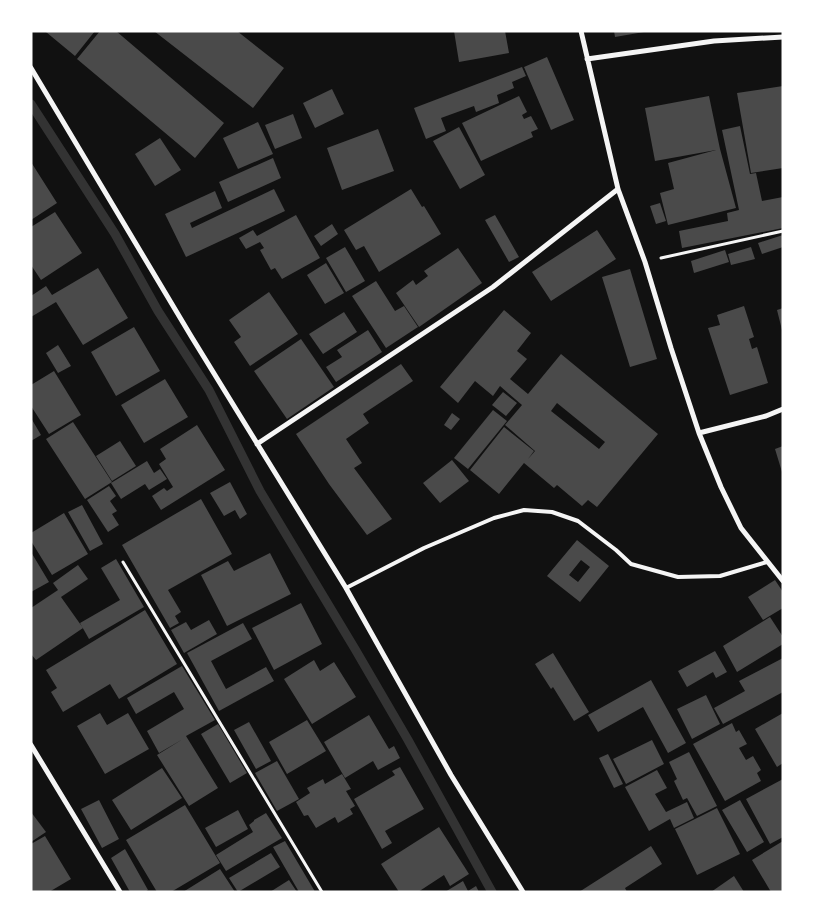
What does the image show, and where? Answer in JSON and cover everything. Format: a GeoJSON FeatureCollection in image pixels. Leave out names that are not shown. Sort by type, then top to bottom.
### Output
{"type":"FeatureCollection","features":[{"type":"Feature","properties":{"kind":"street"},"geometry":{"type":"LineString","coordinates":[[581,31],[618,189],[645,262],[698,434],[741,528],[783,581]]}},
{"type":"Feature","properties":{"kind":"street"},"geometry":{"type":"LineString","coordinates":[[587,58],[714,41],[783,37]]}},
{"type":"Feature","properties":{"kind":"street"},"geometry":{"type":"LineString","coordinates":[[31,68],[191,336],[346,588],[451,776],[523,892]]}},
{"type":"Feature","properties":{"kind":"street"},"geometry":{"type":"LineString","coordinates":[[257,444],[493,287],[618,189]]}},
{"type":"Feature","properties":{"kind":"street"},"geometry":{"type":"LineString","coordinates":[[698,434],[766,416],[783,409]]}},
{"type":"Feature","properties":{"kind":"street"},"geometry":{"type":"LineString","coordinates":[[31,745],[120,892]]}},
{"type":"Feature","properties":{"kind":"lane"},"geometry":{"type":"LineString","coordinates":[[346,588],[424,548],[494,518],[524,510],[552,512],[578,520],[631,564],[678,577],[720,576],[767,562]]}},
{"type":"Feature","properties":{"kind":"path"},"geometry":{"type":"LineString","coordinates":[[645,262],[783,231]]}},
{"type":"Feature","properties":{"kind":"path"},"geometry":{"type":"LineString","coordinates":[[124,562],[322,892]]}},
{"type":"Feature","properties":{"kind":"building"},"geometry":{"type":"Polygon","coordinates":[[[47,31],[95,31],[75,56],[47,31]]]}},
{"type":"Feature","properties":{"kind":"building"},"geometry":{"type":"Polygon","coordinates":[[[100,31],[116,31],[224,123],[195,158],[77,59],[100,31]]]}},
{"type":"Feature","properties":{"kind":"building"},"geometry":{"type":"Polygon","coordinates":[[[154,31],[237,31],[284,68],[253,108],[154,31]]]}},
{"type":"Feature","properties":{"kind":"building"},"geometry":{"type":"Polygon","coordinates":[[[454,31],[505,31],[509,53],[459,62],[454,31]]]}},
{"type":"Feature","properties":{"kind":"building"},"geometry":{"type":"Polygon","coordinates":[[[614,31],[644,31],[644,32],[615,37],[614,31]]]}},
{"type":"Feature","properties":{"kind":"building"},"geometry":{"type":"Polygon","coordinates":[[[547,57],[574,120],[551,130],[524,67],[547,57]]]}},
{"type":"Feature","properties":{"kind":"building"},"geometry":{"type":"Polygon","coordinates":[[[522,67],[526,76],[512,82],[514,88],[497,95],[499,103],[476,112],[474,106],[441,118],[446,131],[426,139],[414,108],[522,67]]]}},
{"type":"Feature","properties":{"kind":"building"},"geometry":{"type":"Polygon","coordinates":[[[783,86],[783,168],[751,173],[737,93],[783,86]]]}},
{"type":"Feature","properties":{"kind":"building"},"geometry":{"type":"Polygon","coordinates":[[[332,89],[344,114],[315,128],[303,103],[332,89]]]}},
{"type":"Feature","properties":{"kind":"building"},"geometry":{"type":"Polygon","coordinates":[[[519,96],[527,112],[522,115],[524,119],[531,116],[538,129],[531,132],[533,137],[481,161],[462,123],[519,96]]]}},
{"type":"Feature","properties":{"kind":"building"},"geometry":{"type":"Polygon","coordinates":[[[709,96],[720,149],[736,208],[668,225],[660,193],[674,189],[668,163],[716,150],[655,161],[645,108],[709,96]]]}},
{"type":"Feature","properties":{"kind":"building"},"geometry":{"type":"Polygon","coordinates":[[[293,114],[302,138],[275,149],[265,125],[293,114]]]}},
{"type":"Feature","properties":{"kind":"building"},"geometry":{"type":"Polygon","coordinates":[[[258,122],[273,154],[238,169],[223,138],[258,122]]]}},
{"type":"Feature","properties":{"kind":"building"},"geometry":{"type":"Polygon","coordinates":[[[740,126],[750,174],[756,173],[762,201],[783,197],[783,228],[682,248],[679,231],[728,221],[727,213],[739,210],[722,130],[740,126]]]}},
{"type":"Feature","properties":{"kind":"building"},"geometry":{"type":"Polygon","coordinates":[[[459,127],[485,175],[460,189],[433,141],[459,127]]]}},
{"type":"Feature","properties":{"kind":"building"},"geometry":{"type":"Polygon","coordinates":[[[378,129],[394,171],[342,190],[327,148],[378,129]]]}},
{"type":"Feature","properties":{"kind":"building"},"geometry":{"type":"Polygon","coordinates":[[[160,138],[181,170],[155,186],[135,154],[160,138]]]}},
{"type":"Feature","properties":{"kind":"building"},"geometry":{"type":"Polygon","coordinates":[[[273,158],[281,178],[228,202],[219,182],[273,158]]]}},
{"type":"Feature","properties":{"kind":"building"},"geometry":{"type":"Polygon","coordinates":[[[31,162],[57,203],[31,220],[31,162]]]}},
{"type":"Feature","properties":{"kind":"building"},"geometry":{"type":"Polygon","coordinates":[[[274,189],[285,211],[186,257],[165,214],[215,191],[222,208],[190,223],[192,228],[274,189]]]}},
{"type":"Feature","properties":{"kind":"building"},"geometry":{"type":"Polygon","coordinates":[[[411,189],[441,234],[379,272],[364,246],[356,250],[344,230],[411,189]]]}},
{"type":"Feature","properties":{"kind":"building"},"geometry":{"type":"Polygon","coordinates":[[[660,203],[666,221],[656,224],[650,206],[660,203]]]}},
{"type":"Feature","properties":{"kind":"building"},"geometry":{"type":"Polygon","coordinates":[[[55,212],[82,253],[41,280],[31,265],[31,227],[55,212]]]}},
{"type":"Feature","properties":{"kind":"building"},"geometry":{"type":"Polygon","coordinates":[[[296,215],[320,258],[282,279],[275,268],[271,270],[260,250],[264,248],[260,242],[246,249],[239,238],[253,230],[257,236],[296,215]]]}},
{"type":"Feature","properties":{"kind":"building"},"geometry":{"type":"Polygon","coordinates":[[[495,215],[519,257],[509,262],[485,220],[495,215]]]}},
{"type":"Feature","properties":{"kind":"building"},"geometry":{"type":"Polygon","coordinates":[[[332,224],[338,234],[321,246],[314,236],[332,224]]]}},
{"type":"Feature","properties":{"kind":"building"},"geometry":{"type":"Polygon","coordinates":[[[597,230],[616,259],[551,301],[532,272],[597,230]]]}},
{"type":"Feature","properties":{"kind":"building"},"geometry":{"type":"Polygon","coordinates":[[[783,235],[783,247],[762,254],[758,243],[783,235]]]}},
{"type":"Feature","properties":{"kind":"building"},"geometry":{"type":"Polygon","coordinates":[[[345,247],[365,281],[346,292],[326,258],[345,247]]]}},
{"type":"Feature","properties":{"kind":"building"},"geometry":{"type":"Polygon","coordinates":[[[751,247],[755,259],[731,265],[728,254],[751,247]]]}},
{"type":"Feature","properties":{"kind":"building"},"geometry":{"type":"Polygon","coordinates":[[[458,248],[482,283],[419,327],[396,293],[413,280],[416,285],[428,276],[424,271],[458,248]]]}},
{"type":"Feature","properties":{"kind":"building"},"geometry":{"type":"Polygon","coordinates":[[[725,250],[729,262],[694,273],[691,261],[725,250]]]}},
{"type":"Feature","properties":{"kind":"building"},"geometry":{"type":"Polygon","coordinates":[[[326,263],[344,293],[325,304],[307,275],[326,263]]]}},
{"type":"Feature","properties":{"kind":"building"},"geometry":{"type":"Polygon","coordinates":[[[98,268],[128,318],[83,345],[56,302],[31,317],[31,296],[46,286],[52,295],[98,268]]]}},
{"type":"Feature","properties":{"kind":"building"},"geometry":{"type":"Polygon","coordinates":[[[630,269],[657,359],[630,367],[602,277],[630,269]]]}},
{"type":"Feature","properties":{"kind":"building"},"geometry":{"type":"Polygon","coordinates":[[[376,281],[395,311],[404,306],[418,327],[386,348],[352,296],[376,281]]]}},
{"type":"Feature","properties":{"kind":"building"},"geometry":{"type":"Polygon","coordinates":[[[269,292],[298,334],[250,366],[234,342],[241,337],[229,320],[269,292]]]}},
{"type":"Feature","properties":{"kind":"building"},"geometry":{"type":"Polygon","coordinates":[[[744,306],[754,337],[749,339],[752,349],[757,347],[768,383],[730,395],[708,328],[720,325],[717,315],[744,306]]]}},
{"type":"Feature","properties":{"kind":"building"},"geometry":{"type":"Polygon","coordinates":[[[783,308],[783,330],[782,330],[777,310],[783,308]]]}},
{"type":"Feature","properties":{"kind":"building"},"geometry":{"type":"Polygon","coordinates":[[[504,310],[531,333],[517,351],[527,359],[510,379],[528,394],[561,354],[658,434],[597,507],[588,500],[582,506],[557,485],[554,488],[524,463],[499,494],[470,470],[504,427],[534,451],[528,459],[535,451],[505,425],[522,405],[500,386],[493,396],[475,381],[458,403],[440,387],[504,310]],[[557,403],[551,411],[599,449],[605,442],[557,403]]]}},
{"type":"Feature","properties":{"kind":"building"},"geometry":{"type":"Polygon","coordinates":[[[344,312],[357,332],[323,354],[309,334],[344,312]]]}},
{"type":"Feature","properties":{"kind":"building"},"geometry":{"type":"Polygon","coordinates":[[[134,327],[160,371],[116,396],[91,352],[134,327]]]}},
{"type":"Feature","properties":{"kind":"building"},"geometry":{"type":"Polygon","coordinates":[[[368,330],[382,352],[336,382],[326,367],[342,357],[337,350],[368,330]]]}},
{"type":"Feature","properties":{"kind":"building"},"geometry":{"type":"Polygon","coordinates":[[[301,339],[334,387],[287,419],[254,371],[301,339]]]}},
{"type":"Feature","properties":{"kind":"building"},"geometry":{"type":"Polygon","coordinates":[[[58,345],[71,366],[58,373],[46,353],[58,345]]]}},
{"type":"Feature","properties":{"kind":"building"},"geometry":{"type":"Polygon","coordinates":[[[401,364],[413,381],[363,414],[369,423],[346,439],[362,463],[354,468],[392,519],[367,535],[329,484],[296,434],[401,364]]]}},
{"type":"Feature","properties":{"kind":"building"},"geometry":{"type":"Polygon","coordinates":[[[54,371],[81,415],[49,434],[31,406],[31,385],[54,371]]]}},
{"type":"Feature","properties":{"kind":"building"},"geometry":{"type":"Polygon","coordinates":[[[165,379],[188,417],[144,443],[121,405],[165,379]]]}},
{"type":"Feature","properties":{"kind":"building"},"geometry":{"type":"Polygon","coordinates":[[[503,392],[517,403],[506,416],[492,405],[503,392]]]}},
{"type":"Feature","properties":{"kind":"building"},"geometry":{"type":"Polygon","coordinates":[[[493,410],[507,421],[468,469],[454,458],[493,410]]]}},
{"type":"Feature","properties":{"kind":"building"},"geometry":{"type":"Polygon","coordinates":[[[452,413],[460,419],[451,430],[444,425],[452,413]]]}},
{"type":"Feature","properties":{"kind":"building"},"geometry":{"type":"Polygon","coordinates":[[[31,418],[41,435],[31,441],[31,418]]]}},
{"type":"Feature","properties":{"kind":"building"},"geometry":{"type":"Polygon","coordinates":[[[73,422],[112,482],[85,499],[46,439],[73,422]]]}},
{"type":"Feature","properties":{"kind":"building"},"geometry":{"type":"Polygon","coordinates":[[[197,425],[225,470],[161,510],[152,496],[164,488],[167,491],[173,487],[159,464],[166,459],[160,449],[197,425]]]}},
{"type":"Feature","properties":{"kind":"building"},"geometry":{"type":"Polygon","coordinates":[[[120,441],[136,466],[112,481],[96,456],[120,441]]]}},
{"type":"Feature","properties":{"kind":"building"},"geometry":{"type":"Polygon","coordinates":[[[783,446],[783,472],[782,472],[775,449],[783,446]]]}},
{"type":"Feature","properties":{"kind":"building"},"geometry":{"type":"Polygon","coordinates":[[[452,460],[469,481],[440,503],[423,483],[452,460]]]}},
{"type":"Feature","properties":{"kind":"building"},"geometry":{"type":"Polygon","coordinates":[[[147,461],[154,473],[160,469],[167,479],[149,490],[145,484],[121,499],[111,483],[147,461]]]}},
{"type":"Feature","properties":{"kind":"building"},"geometry":{"type":"Polygon","coordinates":[[[230,482],[247,514],[240,519],[235,510],[224,516],[210,493],[230,482]]]}},
{"type":"Feature","properties":{"kind":"building"},"geometry":{"type":"Polygon","coordinates":[[[109,486],[116,496],[110,501],[117,511],[112,514],[119,525],[108,532],[87,500],[109,486]]]}},
{"type":"Feature","properties":{"kind":"building"},"geometry":{"type":"Polygon","coordinates":[[[201,499],[232,554],[168,590],[181,612],[175,616],[179,623],[170,628],[122,545],[201,499]]]}},
{"type":"Feature","properties":{"kind":"building"},"geometry":{"type":"Polygon","coordinates":[[[82,505],[103,544],[90,551],[68,512],[82,505]]]}},
{"type":"Feature","properties":{"kind":"building"},"geometry":{"type":"Polygon","coordinates":[[[64,513],[88,554],[52,575],[31,541],[31,533],[64,513]]]}},
{"type":"Feature","properties":{"kind":"building"},"geometry":{"type":"Polygon","coordinates":[[[577,540],[609,566],[580,602],[547,576],[577,540]],[[581,560],[569,575],[578,582],[590,567],[581,560]]]}},
{"type":"Feature","properties":{"kind":"building"},"geometry":{"type":"Polygon","coordinates":[[[31,552],[49,582],[31,592],[31,552]]]}},
{"type":"Feature","properties":{"kind":"building"},"geometry":{"type":"Polygon","coordinates":[[[270,553],[291,594],[227,626],[201,575],[228,561],[234,571],[270,553]]]}},
{"type":"Feature","properties":{"kind":"building"},"geometry":{"type":"Polygon","coordinates":[[[116,559],[144,607],[89,639],[80,623],[120,600],[101,568],[116,559]]]}},
{"type":"Feature","properties":{"kind":"building"},"geometry":{"type":"Polygon","coordinates":[[[78,565],[88,579],[61,597],[83,628],[36,660],[31,654],[31,608],[58,590],[53,583],[78,565]]]}},
{"type":"Feature","properties":{"kind":"building"},"geometry":{"type":"Polygon","coordinates":[[[775,580],[783,592],[783,608],[763,620],[748,597],[775,580]]]}},
{"type":"Feature","properties":{"kind":"building"},"geometry":{"type":"Polygon","coordinates":[[[301,603],[322,644],[274,670],[252,628],[301,603]]]}},
{"type":"Feature","properties":{"kind":"building"},"geometry":{"type":"Polygon","coordinates":[[[145,610],[177,664],[119,699],[110,684],[63,712],[51,692],[57,688],[46,670],[145,610]]]}},
{"type":"Feature","properties":{"kind":"building"},"geometry":{"type":"Polygon","coordinates":[[[770,617],[783,637],[783,644],[737,672],[723,646],[770,617]]]}},
{"type":"Feature","properties":{"kind":"building"},"geometry":{"type":"Polygon","coordinates":[[[209,620],[217,634],[184,653],[171,630],[186,622],[191,630],[209,620]]]}},
{"type":"Feature","properties":{"kind":"building"},"geometry":{"type":"Polygon","coordinates":[[[243,623],[252,639],[211,661],[226,689],[266,667],[274,681],[219,711],[187,653],[243,623]]]}},
{"type":"Feature","properties":{"kind":"building"},"geometry":{"type":"Polygon","coordinates":[[[715,651],[727,672],[716,678],[713,672],[687,687],[678,671],[715,651]]]}},
{"type":"Feature","properties":{"kind":"building"},"geometry":{"type":"Polygon","coordinates":[[[553,653],[589,712],[574,721],[553,687],[551,689],[535,664],[553,653]]]}},
{"type":"Feature","properties":{"kind":"building"},"geometry":{"type":"Polygon","coordinates":[[[783,658],[783,692],[723,724],[714,708],[745,691],[739,681],[783,658]]]}},
{"type":"Feature","properties":{"kind":"building"},"geometry":{"type":"Polygon","coordinates":[[[314,660],[320,671],[334,662],[356,697],[312,724],[284,679],[314,660]]]}},
{"type":"Feature","properties":{"kind":"building"},"geometry":{"type":"Polygon","coordinates":[[[182,666],[215,720],[186,736],[218,788],[189,806],[157,755],[183,739],[159,753],[147,731],[184,709],[174,692],[136,714],[127,698],[182,666]]]}},
{"type":"Feature","properties":{"kind":"building"},"geometry":{"type":"Polygon","coordinates":[[[651,680],[686,743],[668,753],[643,707],[598,732],[588,715],[651,680]]]}},
{"type":"Feature","properties":{"kind":"building"},"geometry":{"type":"Polygon","coordinates":[[[706,695],[720,724],[692,739],[677,709],[706,695]]]}},
{"type":"Feature","properties":{"kind":"building"},"geometry":{"type":"Polygon","coordinates":[[[100,713],[107,725],[128,713],[149,749],[105,774],[77,726],[100,713]]]}},
{"type":"Feature","properties":{"kind":"building"},"geometry":{"type":"Polygon","coordinates":[[[783,713],[783,763],[777,767],[755,729],[783,713]]]}},
{"type":"Feature","properties":{"kind":"building"},"geometry":{"type":"Polygon","coordinates":[[[369,715],[389,749],[394,746],[400,758],[378,770],[373,761],[345,778],[324,742],[369,715]]]}},
{"type":"Feature","properties":{"kind":"building"},"geometry":{"type":"Polygon","coordinates":[[[307,720],[326,751],[287,774],[269,742],[307,720]]]}},
{"type":"Feature","properties":{"kind":"building"},"geometry":{"type":"Polygon","coordinates":[[[249,722],[271,761],[256,769],[234,730],[249,722]]]}},
{"type":"Feature","properties":{"kind":"building"},"geometry":{"type":"Polygon","coordinates":[[[732,723],[736,732],[739,730],[747,744],[739,748],[746,760],[753,756],[761,770],[757,773],[761,781],[725,801],[693,744],[732,723]]]}},
{"type":"Feature","properties":{"kind":"building"},"geometry":{"type":"Polygon","coordinates":[[[218,724],[247,773],[230,783],[201,734],[218,724]]]}},
{"type":"Feature","properties":{"kind":"building"},"geometry":{"type":"Polygon","coordinates":[[[652,740],[664,764],[626,784],[613,759],[652,740]]]}},
{"type":"Feature","properties":{"kind":"building"},"geometry":{"type":"Polygon","coordinates":[[[689,752],[717,806],[697,816],[687,798],[683,800],[674,781],[677,779],[669,762],[689,752]]]}},
{"type":"Feature","properties":{"kind":"building"},"geometry":{"type":"Polygon","coordinates":[[[608,754],[623,784],[614,788],[599,758],[608,754]]]}},
{"type":"Feature","properties":{"kind":"building"},"geometry":{"type":"Polygon","coordinates":[[[277,761],[299,799],[277,811],[255,773],[277,761]]]}},
{"type":"Feature","properties":{"kind":"building"},"geometry":{"type":"Polygon","coordinates":[[[400,767],[424,809],[385,831],[392,843],[382,849],[354,799],[395,775],[392,771],[400,767]]]}},
{"type":"Feature","properties":{"kind":"building"},"geometry":{"type":"Polygon","coordinates":[[[162,768],[182,798],[131,830],[112,800],[162,768]]]}},
{"type":"Feature","properties":{"kind":"building"},"geometry":{"type":"Polygon","coordinates":[[[657,770],[667,788],[655,794],[666,812],[687,802],[694,818],[674,828],[670,819],[649,831],[625,787],[657,770]]]}},
{"type":"Feature","properties":{"kind":"building"},"geometry":{"type":"Polygon","coordinates":[[[342,774],[351,789],[346,791],[355,806],[350,809],[353,814],[338,823],[335,817],[316,828],[308,815],[304,816],[296,802],[310,793],[307,788],[323,779],[325,784],[342,774]]]}},
{"type":"Feature","properties":{"kind":"building"},"geometry":{"type":"Polygon","coordinates":[[[783,779],[783,837],[770,844],[746,799],[783,779]]]}},
{"type":"Feature","properties":{"kind":"building"},"geometry":{"type":"Polygon","coordinates":[[[99,800],[119,839],[102,848],[81,809],[99,800]]]}},
{"type":"Feature","properties":{"kind":"building"},"geometry":{"type":"Polygon","coordinates":[[[740,800],[764,842],[747,852],[722,810],[740,800]]]}},
{"type":"Feature","properties":{"kind":"building"},"geometry":{"type":"Polygon","coordinates":[[[185,805],[220,863],[171,892],[157,892],[126,840],[185,805]]]}},
{"type":"Feature","properties":{"kind":"building"},"geometry":{"type":"Polygon","coordinates":[[[717,808],[740,854],[697,875],[675,829],[717,808]]]}},
{"type":"Feature","properties":{"kind":"building"},"geometry":{"type":"Polygon","coordinates":[[[238,810],[248,829],[216,847],[205,828],[238,810]]]}},
{"type":"Feature","properties":{"kind":"building"},"geometry":{"type":"Polygon","coordinates":[[[31,812],[46,832],[31,842],[31,812]]]}},
{"type":"Feature","properties":{"kind":"building"},"geometry":{"type":"Polygon","coordinates":[[[266,813],[282,838],[226,871],[216,855],[253,832],[249,825],[266,813]]]}},
{"type":"Feature","properties":{"kind":"building"},"geometry":{"type":"Polygon","coordinates":[[[439,827],[469,874],[450,886],[444,875],[418,892],[399,892],[381,864],[439,827]]]}},
{"type":"Feature","properties":{"kind":"building"},"geometry":{"type":"Polygon","coordinates":[[[45,836],[71,879],[49,892],[31,892],[31,844],[45,836]]]}},
{"type":"Feature","properties":{"kind":"building"},"geometry":{"type":"Polygon","coordinates":[[[285,841],[315,892],[299,892],[273,847],[285,841]]]}},
{"type":"Feature","properties":{"kind":"building"},"geometry":{"type":"Polygon","coordinates":[[[783,841],[783,892],[771,892],[752,860],[783,841]]]}},
{"type":"Feature","properties":{"kind":"building"},"geometry":{"type":"Polygon","coordinates":[[[651,846],[662,864],[625,888],[627,892],[579,892],[651,846]]]}},
{"type":"Feature","properties":{"kind":"building"},"geometry":{"type":"Polygon","coordinates":[[[125,849],[148,890],[145,892],[130,892],[111,858],[125,849]]]}},
{"type":"Feature","properties":{"kind":"building"},"geometry":{"type":"Polygon","coordinates":[[[271,853],[280,867],[238,892],[229,878],[271,853]]]}},
{"type":"Feature","properties":{"kind":"building"},"geometry":{"type":"Polygon","coordinates":[[[220,869],[235,892],[183,892],[220,869]]]}},
{"type":"Feature","properties":{"kind":"building"},"geometry":{"type":"Polygon","coordinates":[[[734,876],[744,892],[711,892],[734,876]]]}},
{"type":"Feature","properties":{"kind":"building"},"geometry":{"type":"Polygon","coordinates":[[[289,880],[297,892],[270,892],[289,880]]]}},
{"type":"Feature","properties":{"kind":"building"},"geometry":{"type":"Polygon","coordinates":[[[463,881],[468,891],[476,886],[479,892],[445,892],[463,881]]]}},
{"type":"Feature","properties":{"kind":"waterway"},"geometry":{"type":"LineString","coordinates":[[31,104],[115,234],[158,311],[209,390],[260,491],[408,740],[492,892]]}}]}
